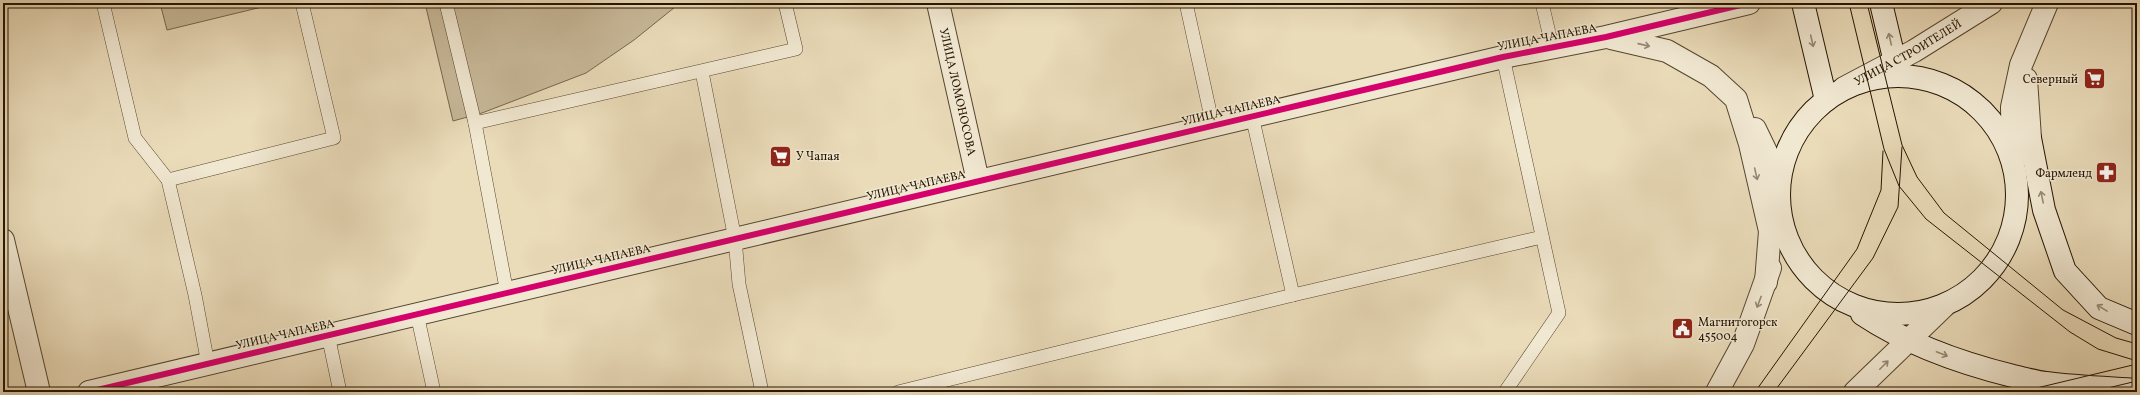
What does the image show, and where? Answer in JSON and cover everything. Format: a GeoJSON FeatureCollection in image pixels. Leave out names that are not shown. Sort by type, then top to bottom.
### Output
{"type":"FeatureCollection","features":[{"type":"Feature","properties":{"kind":"street","name":"УЛИЦА ЛОМОНОСОВА"},"geometry":{"type":"LineString","coordinates":[[938,3],[978,181]]}},
{"type":"Feature","properties":{"kind":"street","name":"УЛИЦА ЧАПАЕВА"},"geometry":{"type":"LineString","coordinates":[[89,392],[1503,57],[1552,46],[1606,37],[1749,3]]}},
{"type":"Feature","properties":{"kind":"street"},"geometry":{"type":"LineString","coordinates":[[1803,3],[1826,100]]}},
{"type":"Feature","properties":{"kind":"street"},"geometry":{"type":"LineString","coordinates":[[1881,3],[1897,68]]}},
{"type":"Feature","properties":{"kind":"street","name":"УЛИЦА СТРОИТЕЛЕЙ"},"geometry":{"type":"LineString","coordinates":[[1897,68],[1991,3]]}},
{"type":"Feature","properties":{"kind":"street"},"geometry":{"type":"LineString","coordinates":[[2045,9],[2031,48],[2025,86],[2030,138],[2044,210],[2065,271]]}},
{"type":"Feature","properties":{"kind":"street"},"geometry":{"type":"LineString","coordinates":[[1846,303],[1884,314],[1919,313],[1945,305],[1968,292],[1983,279],[1998,261],[2008,240],[2015,216],[2017,196],[2012,161],[2012,107],[2021,65],[2045,9]]}},
{"type":"Feature","properties":{"kind":"street","name":"УЛИЦА ЧАПАЕВА"},"geometry":{"type":"LineString","coordinates":[[1606,37],[1667,51],[1711,76],[1736,99],[1753,126],[1769,158],[1779,186]]}},
{"type":"Feature","properties":{"kind":"street"},"geometry":{"type":"LineString","coordinates":[[1897,68],[1885,76],[1844,88],[1813,110],[1794,136],[1783,161],[1779,186],[1782,225],[1789,244],[1806,271],[1818,284],[1880,326],[1946,356],[1996,372],[2045,383],[2137,390]]}},
{"type":"Feature","properties":{"kind":"street"},"geometry":{"type":"LineString","coordinates":[[1897,68],[1950,88],[1967,98],[1987,116],[2006,145],[2012,161]]}},
{"type":"Feature","properties":{"kind":"street"},"geometry":{"type":"LineString","coordinates":[[1736,99],[1750,144],[1770,231],[1766,282]]}},
{"type":"Feature","properties":{"kind":"street"},"geometry":{"type":"LineString","coordinates":[[2017,196],[2065,271],[2099,308],[2137,324]]}},
{"type":"Feature","properties":{"kind":"street"},"geometry":{"type":"LineString","coordinates":[[1717,392],[1743,344],[1766,282],[1782,225]]}},
{"type":"Feature","properties":{"kind":"street"},"geometry":{"type":"LineString","coordinates":[[3,240],[38,392]]}},
{"type":"Feature","properties":{"kind":"street"},"geometry":{"type":"LineString","coordinates":[[1855,392],[1945,305]]}},
{"type":"Feature","properties":{"kind":"lane"},"geometry":{"type":"LineString","coordinates":[[103,3],[135,138],[168,180],[195,295],[208,364]]}},
{"type":"Feature","properties":{"kind":"lane"},"geometry":{"type":"LineString","coordinates":[[168,180],[334,138],[302,3]]}},
{"type":"Feature","properties":{"kind":"lane"},"geometry":{"type":"LineString","coordinates":[[446,3],[475,123],[507,293]]}},
{"type":"Feature","properties":{"kind":"lane"},"geometry":{"type":"LineString","coordinates":[[475,123],[702,72],[796,49],[785,3]]}},
{"type":"Feature","properties":{"kind":"lane"},"geometry":{"type":"LineString","coordinates":[[1186,3],[1213,126]]}},
{"type":"Feature","properties":{"kind":"lane"},"geometry":{"type":"LineString","coordinates":[[1542,3],[1552,46]]}},
{"type":"Feature","properties":{"kind":"lane"},"geometry":{"type":"LineString","coordinates":[[1503,57],[1559,312],[1505,392]]}},
{"type":"Feature","properties":{"kind":"lane"},"geometry":{"type":"LineString","coordinates":[[702,72],[735,239],[739,284],[762,392]]}},
{"type":"Feature","properties":{"kind":"lane"},"geometry":{"type":"LineString","coordinates":[[1252,116],[1293,294]]}},
{"type":"Feature","properties":{"kind":"lane"},"geometry":{"type":"LineString","coordinates":[[903,391],[1293,294],[1542,237]]}},
{"type":"Feature","properties":{"kind":"lane"},"geometry":{"type":"LineString","coordinates":[[417,314],[434,392]]}},
{"type":"Feature","properties":{"kind":"lane"},"geometry":{"type":"LineString","coordinates":[[328,335],[340,392]]}},
{"type":"Feature","properties":{"kind":"shaded area"},"geometry":{"type":"Polygon","coordinates":[[[160,3],[265,3],[266,6],[167,30],[160,3]]]}},
{"type":"Feature","properties":{"kind":"shaded area"},"geometry":{"type":"Polygon","coordinates":[[[425,3],[680,3],[634,40],[586,73],[482,113],[453,121],[425,3]]]}},
{"type":"Feature","properties":{"kind":"tram line"},"geometry":{"type":"LineString","coordinates":[[1849,3],[1884,149],[1899,186],[1926,219],[2070,332],[2098,349],[2137,361]]}},
{"type":"Feature","properties":{"kind":"tram line"},"geometry":{"type":"LineString","coordinates":[[1867,3],[1902,145],[1917,177],[1944,213],[2063,310],[2116,338],[2137,344]]}},
{"type":"Feature","properties":{"kind":"tram line"},"geometry":{"type":"LineString","coordinates":[[1774,392],[1873,258],[1898,207],[1902,147]]}},
{"type":"Feature","properties":{"kind":"tram line"},"geometry":{"type":"LineString","coordinates":[[1755,392],[1857,249],[1881,190],[1883,151]]}},
{"type":"Feature","properties":{"kind":"tram line"},"geometry":{"type":"LineString","coordinates":[[2020,392],[2137,364]]}},
{"type":"Feature","properties":{"kind":"tram line"},"geometry":{"type":"LineString","coordinates":[[2091,392],[2137,381]]}},
{"type":"Feature","properties":{"kind":"cycle path"},"geometry":{"type":"LineString","coordinates":[[89,392],[1503,57],[1606,37],[1749,3]]}},
{"type":"Feature","properties":{"kind":"place","name":"Северный"},"geometry":{"type":"Point","coordinates":[2094,79]}},
{"type":"Feature","properties":{"kind":"place","name":"У Чапая"},"geometry":{"type":"Point","coordinates":[780,156]}},
{"type":"Feature","properties":{"kind":"place","name":"Фармленд"},"geometry":{"type":"Point","coordinates":[2107,173]}},
{"type":"Feature","properties":{"kind":"place","name":"Магнитогорск 455004"},"geometry":{"type":"Point","coordinates":[1682,329]}}]}
